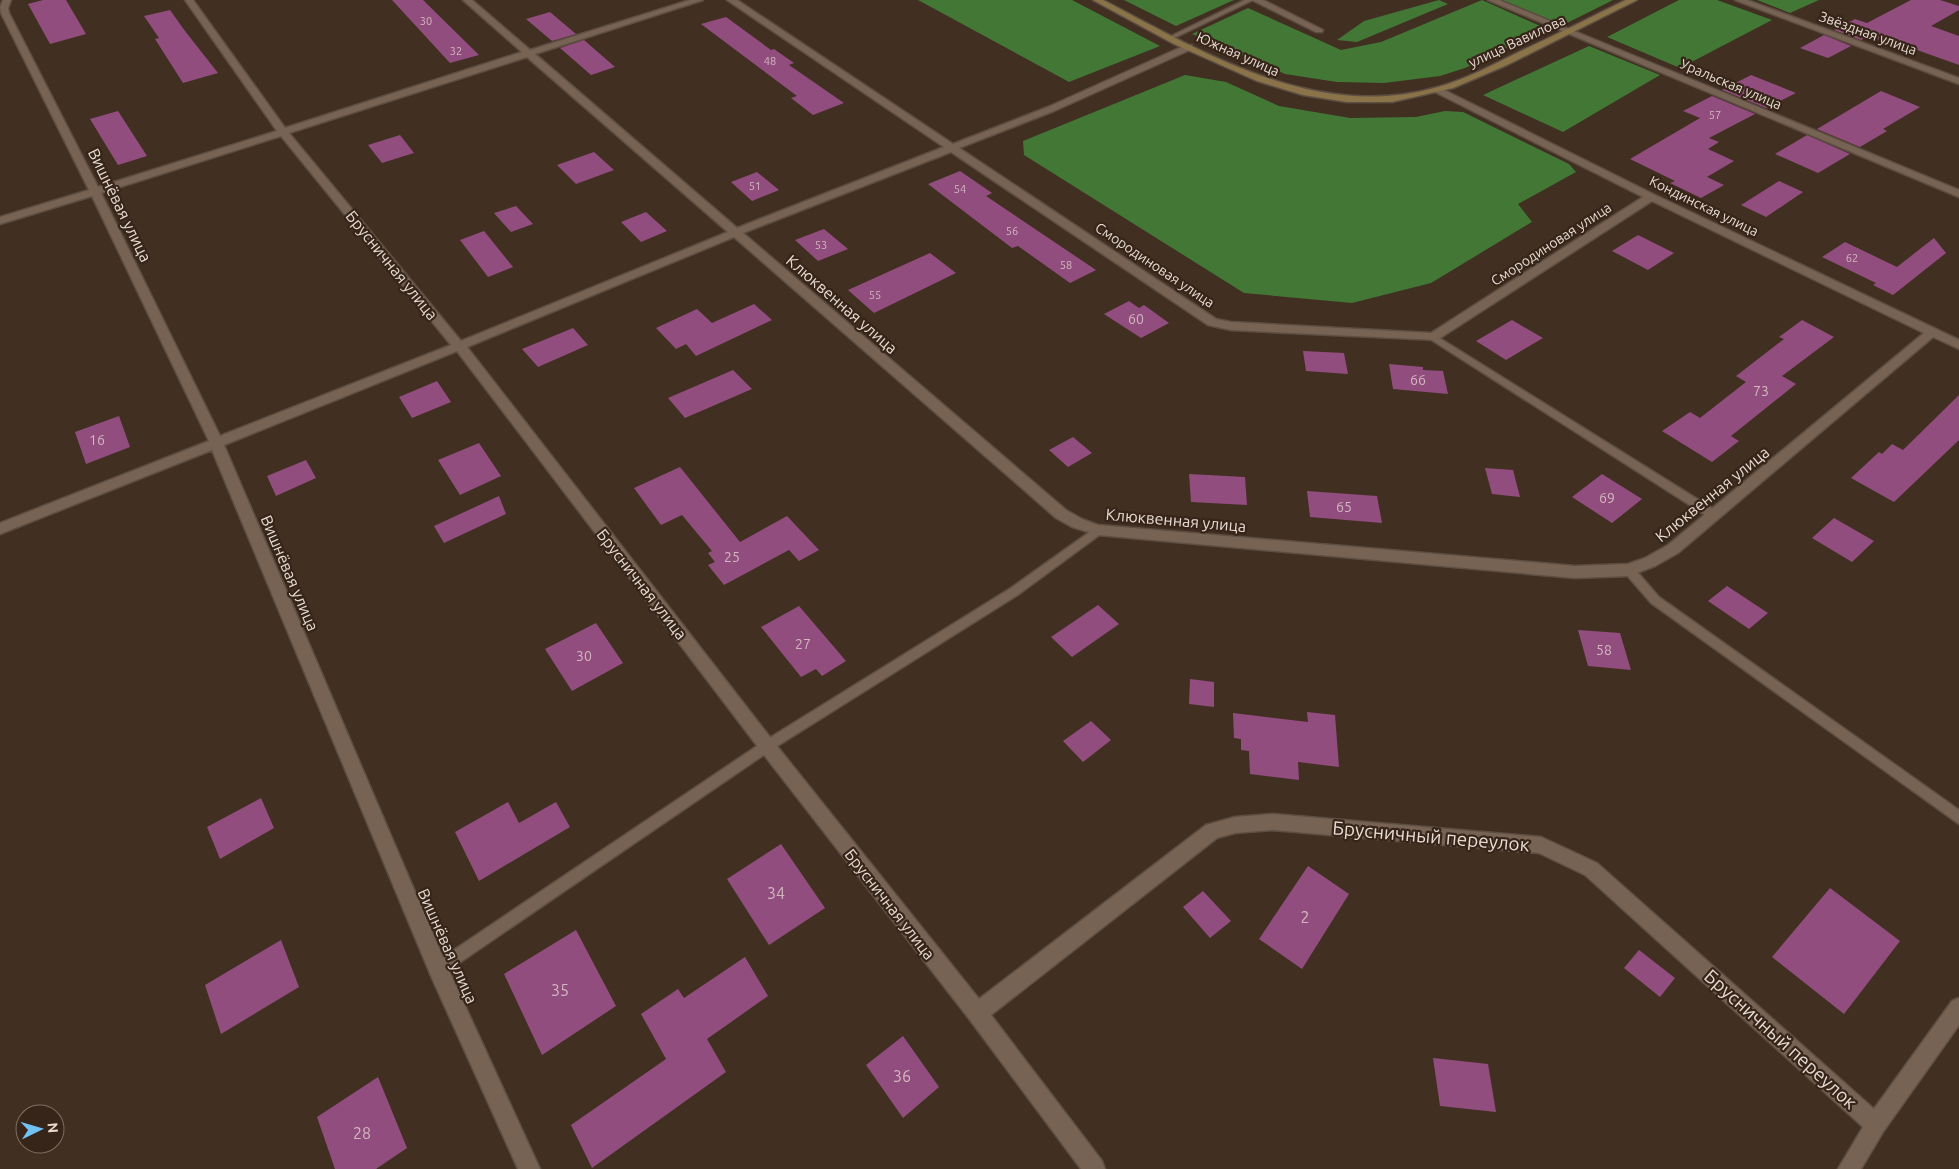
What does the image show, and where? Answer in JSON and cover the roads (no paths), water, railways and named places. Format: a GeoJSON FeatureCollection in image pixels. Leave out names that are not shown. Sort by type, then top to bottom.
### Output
{"type":"FeatureCollection","features":[{"type":"Feature","properties":{"kind":"street","name":"Вишнёвая улица"},"geometry":{"type":"LineString","coordinates":[[7,0],[4,8],[5,13],[95,192],[216,442],[438,969],[530,1169]]}},
{"type":"Feature","properties":{"kind":"street","name":"Брусничная улица"},"geometry":{"type":"LineString","coordinates":[[189,0],[284,133],[459,346],[766,746],[977,1013],[1094,1169]]}},
{"type":"Feature","properties":{"kind":"street","name":"Клюквенная улица"},"geometry":{"type":"LineString","coordinates":[[467,0],[1061,514],[1077,523],[1098,530],[1575,572],[1629,570],[1650,562],[1673,549],[1932,332]]}},
{"type":"Feature","properties":{"kind":"street"},"geometry":{"type":"LineString","coordinates":[[0,221],[284,133],[526,53],[699,0]]}},
{"type":"Feature","properties":{"kind":"street","name":"Смородиновая улица"},"geometry":{"type":"LineString","coordinates":[[731,0],[952,146],[1212,322],[1231,326],[1433,337],[1651,197]]}},
{"type":"Feature","properties":{"kind":"street","name":"Южная улица"},"geometry":{"type":"LineString","coordinates":[[1096,0],[1255,79],[1279,87],[1310,95],[1346,99],[1385,100],[1406,98],[1438,90]]}},
{"type":"Feature","properties":{"kind":"street"},"geometry":{"type":"LineString","coordinates":[[1256,0],[1319,30]]}},
{"type":"Feature","properties":{"kind":"street","name":"Уральская улица"},"geometry":{"type":"LineString","coordinates":[[1492,0],[1959,194]]}},
{"type":"Feature","properties":{"kind":"street","name":"улица Вавилова"},"geometry":{"type":"LineString","coordinates":[[1438,90],[1498,66],[1633,0]]}},
{"type":"Feature","properties":{"kind":"street","name":"Звёздная улица"},"geometry":{"type":"LineString","coordinates":[[1739,0],[1959,82]]}},
{"type":"Feature","properties":{"kind":"street"},"geometry":{"type":"LineString","coordinates":[[0,529],[459,346],[734,233],[952,146],[1051,109],[1189,47]]}},
{"type":"Feature","properties":{"kind":"street","name":"Кондинская улица"},"geometry":{"type":"LineString","coordinates":[[1438,90],[1651,197],[1959,345]]}},
{"type":"Feature","properties":{"kind":"street","name":"Брусничный переулок"},"geometry":{"type":"LineString","coordinates":[[977,1013],[1212,831],[1235,825],[1273,822],[1541,845],[1591,869],[1876,1125]]}},
{"type":"Feature","properties":{"kind":"street"},"geometry":{"type":"LineString","coordinates":[[1848,1169],[1876,1125],[1959,1008]]}},
{"type":"Feature","properties":{"kind":"lane"},"geometry":{"type":"LineString","coordinates":[[1170,38],[1250,0]]}},
{"type":"Feature","properties":{"kind":"lane"},"geometry":{"type":"LineString","coordinates":[[1433,337],[1714,515]]}},
{"type":"Feature","properties":{"kind":"lane"},"geometry":{"type":"LineString","coordinates":[[438,969],[766,746],[1015,591],[1098,530]]}},
{"type":"Feature","properties":{"kind":"lane"},"geometry":{"type":"LineString","coordinates":[[1629,570],[1655,600],[1959,818]]}}]}
